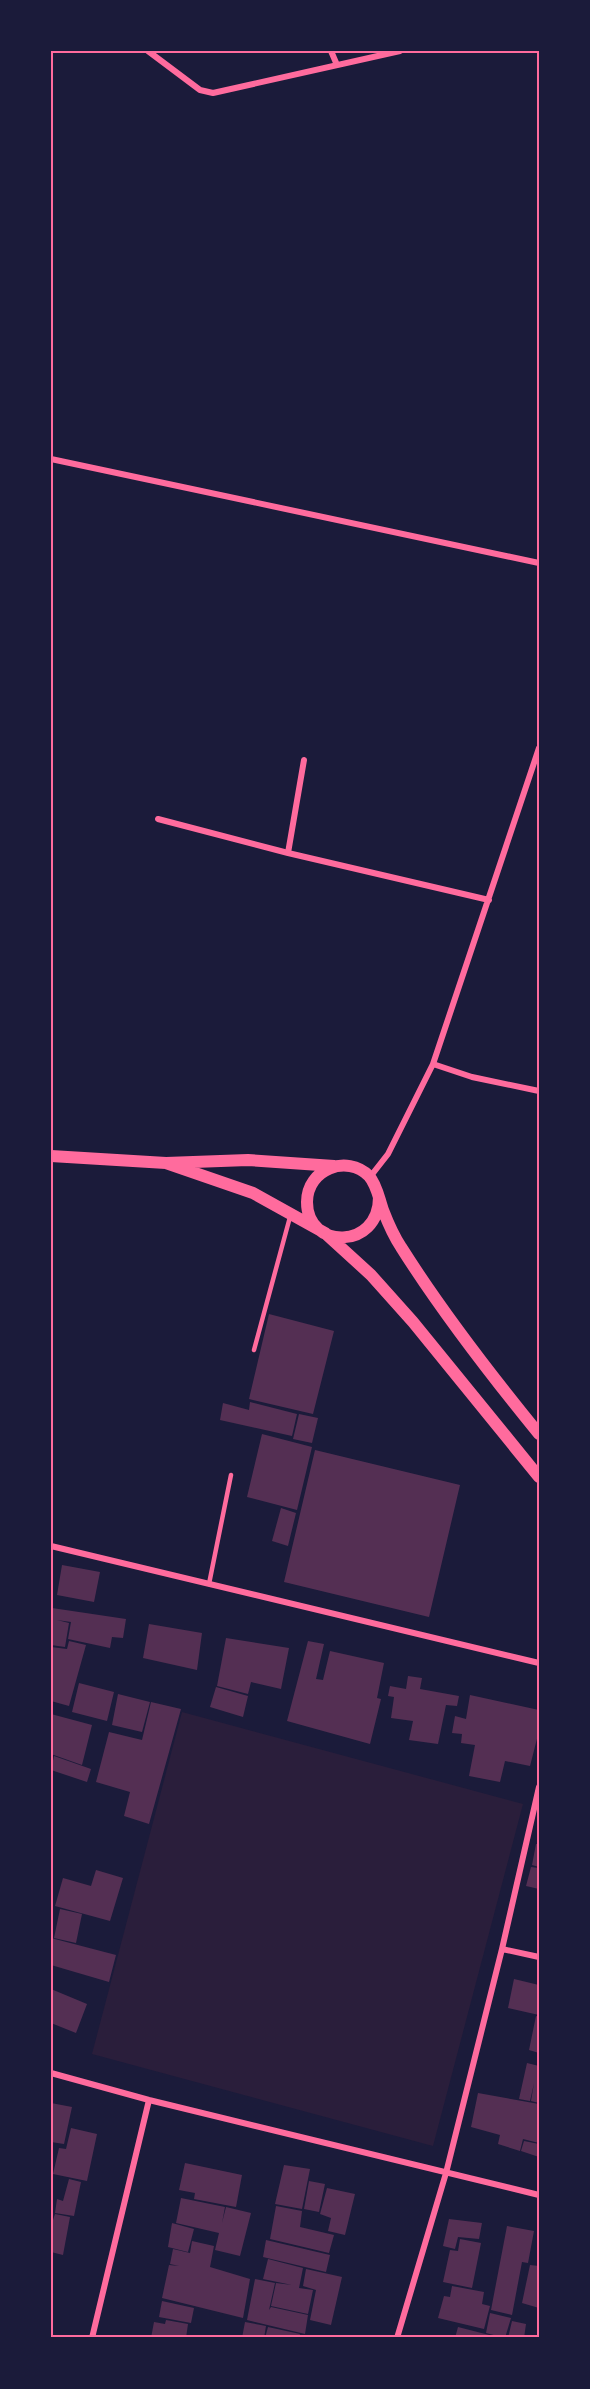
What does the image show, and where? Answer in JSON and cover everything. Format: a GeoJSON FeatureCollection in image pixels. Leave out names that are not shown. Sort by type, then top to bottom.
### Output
{"type":"FeatureCollection","features":[{"type":"Feature","properties":{"kind":"main road"},"geometry":{"type":"LineString","coordinates":[[51,1156],[166,1163],[249,1160],[348,1165],[360,1170],[370,1177],[400,1246],[441,1307],[539,1434]]}},
{"type":"Feature","properties":{"kind":"main road"},"geometry":{"type":"LineString","coordinates":[[166,1163],[253,1193],[336,1238],[347,1238],[368,1228],[379,1209],[379,1197]]}},
{"type":"Feature","properties":{"kind":"main road"},"geometry":{"type":"LineString","coordinates":[[336,1166],[324,1170],[315,1178],[308,1196],[309,1214],[315,1225],[371,1275],[413,1322],[539,1477]]}},
{"type":"Feature","properties":{"kind":"street"},"geometry":{"type":"LineString","coordinates":[[148,51],[200,90],[213,93],[400,51]]}},
{"type":"Feature","properties":{"kind":"street"},"geometry":{"type":"LineString","coordinates":[[331,51],[337,65]]}},
{"type":"Feature","properties":{"kind":"street"},"geometry":{"type":"LineString","coordinates":[[51,459],[539,563]]}},
{"type":"Feature","properties":{"kind":"street"},"geometry":{"type":"LineString","coordinates":[[370,1177],[388,1154],[433,1064],[539,748]]}},
{"type":"Feature","properties":{"kind":"street"},"geometry":{"type":"LineString","coordinates":[[288,853],[304,760]]}},
{"type":"Feature","properties":{"kind":"street"},"geometry":{"type":"LineString","coordinates":[[158,819],[288,853],[489,900]]}},
{"type":"Feature","properties":{"kind":"street"},"geometry":{"type":"LineString","coordinates":[[433,1064],[472,1077],[539,1091]]}},
{"type":"Feature","properties":{"kind":"street"},"geometry":{"type":"LineString","coordinates":[[51,1546],[539,1663]]}},
{"type":"Feature","properties":{"kind":"street"},"geometry":{"type":"LineString","coordinates":[[397,2338],[446,2173],[502,1949],[539,1787]]}},
{"type":"Feature","properties":{"kind":"street"},"geometry":{"type":"LineString","coordinates":[[502,1949],[539,1957]]}},
{"type":"Feature","properties":{"kind":"street"},"geometry":{"type":"LineString","coordinates":[[51,2073],[149,2100],[539,2195]]}},
{"type":"Feature","properties":{"kind":"street"},"geometry":{"type":"LineString","coordinates":[[92,2338],[149,2100]]}},
{"type":"Feature","properties":{"kind":"lane"},"geometry":{"type":"LineString","coordinates":[[254,1350],[292,1213]]}},
{"type":"Feature","properties":{"kind":"lane"},"geometry":{"type":"LineString","coordinates":[[209,1584],[231,1475]]}},
{"type":"Feature","properties":{"kind":"shaded area"},"geometry":{"type":"Polygon","coordinates":[[[182,1712],[523,1804],[433,2146],[92,2054],[182,1712]]]}},
{"type":"Feature","properties":{"kind":"building"},"geometry":{"type":"Polygon","coordinates":[[[269,1314],[334,1331],[313,1414],[249,1399],[269,1314]]]}},
{"type":"Feature","properties":{"kind":"building"},"geometry":{"type":"Polygon","coordinates":[[[250,1402],[297,1414],[292,1436],[220,1420],[223,1403],[249,1410],[250,1402]]]}},
{"type":"Feature","properties":{"kind":"building"},"geometry":{"type":"Polygon","coordinates":[[[299,1414],[318,1418],[312,1443],[293,1439],[299,1414]]]}},
{"type":"Feature","properties":{"kind":"building"},"geometry":{"type":"Polygon","coordinates":[[[262,1434],[312,1447],[297,1510],[247,1497],[262,1434]]]}},
{"type":"Feature","properties":{"kind":"building"},"geometry":{"type":"Polygon","coordinates":[[[315,1450],[460,1485],[429,1617],[284,1582],[315,1450]]]}},
{"type":"Feature","properties":{"kind":"building"},"geometry":{"type":"Polygon","coordinates":[[[281,1508],[296,1513],[288,1546],[272,1541],[281,1508]]]}},
{"type":"Feature","properties":{"kind":"building"},"geometry":{"type":"Polygon","coordinates":[[[62,1565],[100,1572],[94,1602],[57,1595],[62,1565]]]}},
{"type":"Feature","properties":{"kind":"building"},"geometry":{"type":"Polygon","coordinates":[[[52,1608],[126,1619],[123,1638],[112,1637],[110,1648],[68,1639],[71,1622],[57,1620],[69,1623],[65,1647],[51,1645],[52,1608]]]}},
{"type":"Feature","properties":{"kind":"building"},"geometry":{"type":"Polygon","coordinates":[[[149,1624],[202,1633],[197,1670],[143,1658],[149,1624]]]}},
{"type":"Feature","properties":{"kind":"building"},"geometry":{"type":"Polygon","coordinates":[[[226,1638],[289,1648],[281,1689],[251,1682],[248,1694],[217,1686],[226,1638]]]}},
{"type":"Feature","properties":{"kind":"building"},"geometry":{"type":"Polygon","coordinates":[[[69,1641],[86,1645],[69,1706],[51,1701],[51,1647],[67,1649],[69,1641]]]}},
{"type":"Feature","properties":{"kind":"building"},"geometry":{"type":"Polygon","coordinates":[[[308,1641],[324,1644],[316,1679],[323,1680],[330,1651],[384,1663],[377,1698],[381,1699],[370,1744],[287,1721],[308,1641]]]}},
{"type":"Feature","properties":{"kind":"building"},"geometry":{"type":"Polygon","coordinates":[[[408,1676],[422,1678],[420,1689],[459,1696],[457,1706],[446,1705],[438,1744],[409,1740],[413,1721],[391,1718],[394,1697],[388,1696],[390,1686],[406,1689],[408,1676]]]}},
{"type":"Feature","properties":{"kind":"building"},"geometry":{"type":"Polygon","coordinates":[[[79,1683],[114,1692],[107,1721],[72,1712],[79,1683]]]}},
{"type":"Feature","properties":{"kind":"building"},"geometry":{"type":"Polygon","coordinates":[[[216,1687],[248,1696],[243,1717],[210,1707],[216,1687]]]}},
{"type":"Feature","properties":{"kind":"building"},"geometry":{"type":"Polygon","coordinates":[[[118,1694],[150,1702],[142,1732],[112,1725],[118,1694]]]}},
{"type":"Feature","properties":{"kind":"building"},"geometry":{"type":"Polygon","coordinates":[[[470,1695],[539,1710],[539,1731],[530,1766],[505,1761],[500,1782],[469,1776],[475,1745],[461,1743],[462,1734],[452,1733],[455,1716],[466,1719],[470,1695]]]}},
{"type":"Feature","properties":{"kind":"building"},"geometry":{"type":"Polygon","coordinates":[[[151,1702],[181,1709],[149,1824],[124,1816],[130,1792],[96,1782],[109,1732],[142,1740],[151,1702]]]}},
{"type":"Feature","properties":{"kind":"building"},"geometry":{"type":"Polygon","coordinates":[[[51,1714],[92,1725],[82,1765],[51,1754],[51,1714]]]}},
{"type":"Feature","properties":{"kind":"building"},"geometry":{"type":"Polygon","coordinates":[[[54,1756],[91,1769],[87,1782],[51,1770],[54,1756]]]}},
{"type":"Feature","properties":{"kind":"building"},"geometry":{"type":"Polygon","coordinates":[[[536,1844],[539,1844],[539,1867],[532,1865],[536,1844]]]}},
{"type":"Feature","properties":{"kind":"building"},"geometry":{"type":"Polygon","coordinates":[[[531,1867],[539,1868],[539,1889],[526,1886],[531,1867]]]}},
{"type":"Feature","properties":{"kind":"building"},"geometry":{"type":"Polygon","coordinates":[[[96,1870],[123,1878],[110,1921],[55,1906],[63,1878],[91,1886],[96,1870]]]}},
{"type":"Feature","properties":{"kind":"building"},"geometry":{"type":"Polygon","coordinates":[[[60,1909],[82,1914],[76,1943],[54,1938],[60,1909]]]}},
{"type":"Feature","properties":{"kind":"building"},"geometry":{"type":"Polygon","coordinates":[[[51,1938],[116,1955],[109,1982],[51,1965],[51,1938]]]}},
{"type":"Feature","properties":{"kind":"building"},"geometry":{"type":"Polygon","coordinates":[[[514,1979],[539,1985],[539,2015],[508,2008],[514,1979]]]}},
{"type":"Feature","properties":{"kind":"building"},"geometry":{"type":"Polygon","coordinates":[[[51,1989],[87,2004],[76,2033],[51,2023],[51,1989]]]}},
{"type":"Feature","properties":{"kind":"building"},"geometry":{"type":"Polygon","coordinates":[[[536,2016],[539,2017],[539,2053],[529,2050],[536,2016]]]}},
{"type":"Feature","properties":{"kind":"building"},"geometry":{"type":"Polygon","coordinates":[[[527,2063],[539,2066],[539,2103],[531,2101],[534,2083],[530,2101],[519,2099],[527,2063]]]}},
{"type":"Feature","properties":{"kind":"building"},"geometry":{"type":"Polygon","coordinates":[[[478,2093],[539,2104],[539,2143],[523,2139],[520,2151],[498,2144],[500,2135],[471,2127],[478,2093]]]}},
{"type":"Feature","properties":{"kind":"building"},"geometry":{"type":"Polygon","coordinates":[[[51,2103],[72,2107],[64,2144],[51,2142],[51,2103]]]}},
{"type":"Feature","properties":{"kind":"building"},"geometry":{"type":"Polygon","coordinates":[[[71,2128],[97,2134],[87,2181],[53,2174],[59,2148],[66,2149],[71,2128]]]}},
{"type":"Feature","properties":{"kind":"building"},"geometry":{"type":"Polygon","coordinates":[[[524,2141],[539,2144],[539,2157],[521,2151],[524,2141]]]}},
{"type":"Feature","properties":{"kind":"building"},"geometry":{"type":"Polygon","coordinates":[[[185,2163],[242,2175],[236,2207],[194,2199],[195,2193],[179,2190],[185,2163]]]}},
{"type":"Feature","properties":{"kind":"building"},"geometry":{"type":"Polygon","coordinates":[[[284,2165],[310,2169],[302,2209],[275,2204],[284,2165]]]}},
{"type":"Feature","properties":{"kind":"building"},"geometry":{"type":"Polygon","coordinates":[[[69,2179],[81,2182],[74,2216],[55,2213],[57,2199],[63,2201],[69,2179]]]}},
{"type":"Feature","properties":{"kind":"building"},"geometry":{"type":"Polygon","coordinates":[[[309,2181],[325,2184],[319,2212],[304,2209],[309,2181]]]}},
{"type":"Feature","properties":{"kind":"building"},"geometry":{"type":"Polygon","coordinates":[[[327,2188],[355,2194],[345,2235],[328,2231],[331,2218],[320,2214],[327,2188]]]}},
{"type":"Feature","properties":{"kind":"building"},"geometry":{"type":"Polygon","coordinates":[[[181,2198],[225,2207],[222,2223],[226,2207],[251,2213],[240,2256],[215,2250],[219,2233],[176,2223],[181,2198]]]}},
{"type":"Feature","properties":{"kind":"building"},"geometry":{"type":"Polygon","coordinates":[[[276,2206],[302,2211],[300,2227],[334,2235],[329,2253],[270,2239],[276,2206]]]}},
{"type":"Feature","properties":{"kind":"building"},"geometry":{"type":"Polygon","coordinates":[[[55,2214],[70,2217],[63,2255],[51,2252],[51,2226],[55,2214]]]}},
{"type":"Feature","properties":{"kind":"building"},"geometry":{"type":"Polygon","coordinates":[[[449,2219],[482,2223],[479,2239],[458,2237],[455,2249],[443,2246],[449,2219]]]}},
{"type":"Feature","properties":{"kind":"building"},"geometry":{"type":"Polygon","coordinates":[[[172,2223],[194,2229],[188,2252],[168,2247],[172,2223]]]}},
{"type":"Feature","properties":{"kind":"building"},"geometry":{"type":"Polygon","coordinates":[[[507,2226],[534,2231],[528,2263],[522,2262],[512,2315],[491,2310],[507,2226]]]}},
{"type":"Feature","properties":{"kind":"building"},"geometry":{"type":"Polygon","coordinates":[[[460,2239],[481,2243],[472,2288],[443,2282],[450,2250],[458,2251],[460,2239]]]}},
{"type":"Feature","properties":{"kind":"building"},"geometry":{"type":"Polygon","coordinates":[[[266,2240],[330,2255],[326,2272],[263,2257],[266,2240]]]}},
{"type":"Feature","properties":{"kind":"building"},"geometry":{"type":"Polygon","coordinates":[[[192,2241],[214,2246],[210,2267],[250,2279],[243,2318],[162,2298],[169,2265],[179,2266],[170,2264],[173,2249],[190,2253],[192,2241]]]}},
{"type":"Feature","properties":{"kind":"building"},"geometry":{"type":"Polygon","coordinates":[[[268,2259],[303,2268],[299,2288],[313,2290],[308,2314],[271,2306],[276,2283],[292,2285],[263,2279],[268,2259]]]}},
{"type":"Feature","properties":{"kind":"building"},"geometry":{"type":"Polygon","coordinates":[[[530,2265],[539,2266],[539,2308],[522,2303],[530,2265]]]}},
{"type":"Feature","properties":{"kind":"building"},"geometry":{"type":"Polygon","coordinates":[[[306,2269],[342,2277],[331,2325],[310,2320],[316,2290],[303,2286],[306,2269]]]}},
{"type":"Feature","properties":{"kind":"building"},"geometry":{"type":"Polygon","coordinates":[[[255,2279],[275,2283],[269,2310],[271,2307],[308,2315],[305,2334],[247,2320],[255,2279]]]}},
{"type":"Feature","properties":{"kind":"building"},"geometry":{"type":"Polygon","coordinates":[[[452,2286],[484,2292],[482,2304],[490,2306],[484,2329],[438,2318],[444,2296],[450,2297],[452,2286]]]}},
{"type":"Feature","properties":{"kind":"building"},"geometry":{"type":"Polygon","coordinates":[[[162,2301],[194,2308],[191,2323],[159,2317],[162,2301]]]}},
{"type":"Feature","properties":{"kind":"building"},"geometry":{"type":"Polygon","coordinates":[[[490,2313],[511,2318],[505,2338],[486,2333],[490,2313]]]}},
{"type":"Feature","properties":{"kind":"building"},"geometry":{"type":"Polygon","coordinates":[[[166,2320],[188,2324],[186,2338],[151,2338],[154,2322],[165,2324],[166,2320]]]}},
{"type":"Feature","properties":{"kind":"building"},"geometry":{"type":"Polygon","coordinates":[[[512,2321],[526,2324],[524,2338],[508,2338],[512,2321]]]}},
{"type":"Feature","properties":{"kind":"building"},"geometry":{"type":"Polygon","coordinates":[[[245,2322],[266,2326],[264,2338],[242,2338],[245,2322]]]}},
{"type":"Feature","properties":{"kind":"building"},"geometry":{"type":"Polygon","coordinates":[[[268,2327],[300,2334],[299,2338],[265,2338],[268,2327]]]}},
{"type":"Feature","properties":{"kind":"building"},"geometry":{"type":"Polygon","coordinates":[[[458,2327],[497,2337],[497,2338],[455,2338],[458,2327]]]}}]}
